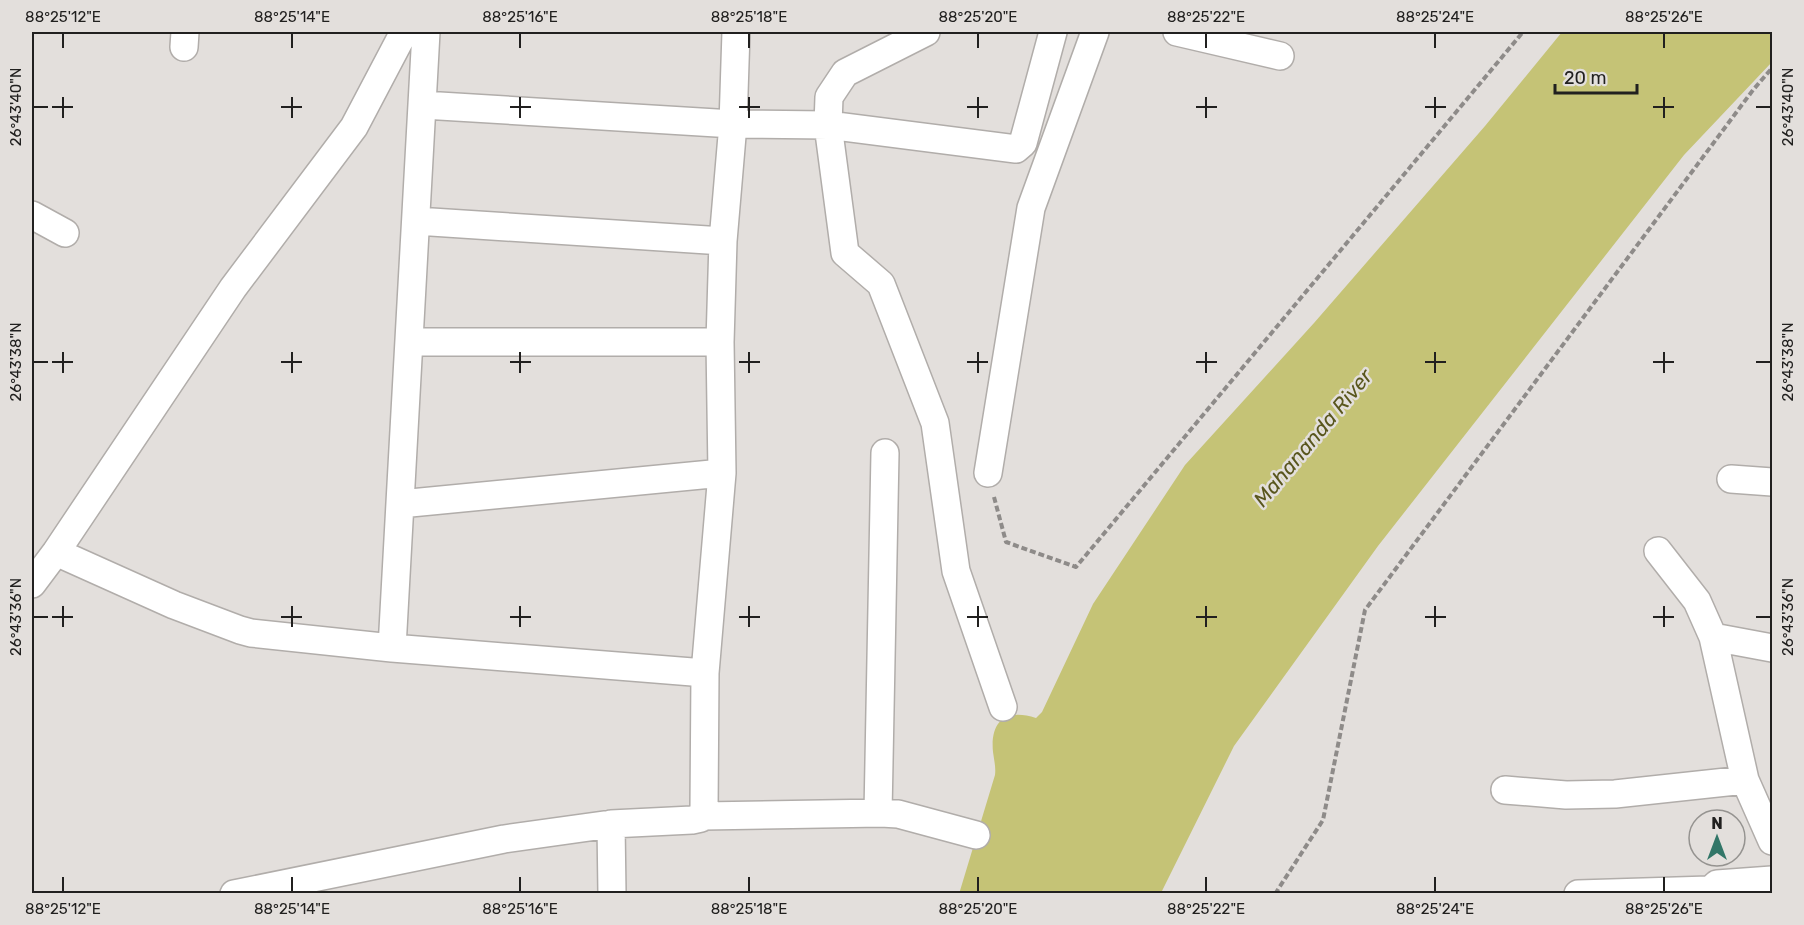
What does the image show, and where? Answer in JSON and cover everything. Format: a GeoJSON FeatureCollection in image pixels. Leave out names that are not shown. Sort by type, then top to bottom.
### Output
{"type":"FeatureCollection","features":[{"type":"Feature","properties":{"kind":"street"},"geometry":{"type":"LineString","coordinates":[[32,585],[232,288],[354,127],[404,32]]}},
{"type":"Feature","properties":{"kind":"street"},"geometry":{"type":"LineString","coordinates":[[392,648],[426,32]]}},
{"type":"Feature","properties":{"kind":"street"},"geometry":{"type":"LineString","coordinates":[[703,816],[705,674],[722,473],[720,342],[723,241],[733,124],[736,32]]}},
{"type":"Feature","properties":{"kind":"street"},"geometry":{"type":"LineString","coordinates":[[926,32],[845,73],[829,97],[828,125],[843,248],[847,257],[881,284],[935,423],[956,571],[1003,707]]}},
{"type":"Feature","properties":{"kind":"street"},"geometry":{"type":"LineString","coordinates":[[423,105],[733,124],[828,125],[1016,149],[1023,143],[1053,32]]}},
{"type":"Feature","properties":{"kind":"street"},"geometry":{"type":"LineString","coordinates":[[988,473],[1031,208],[1095,32]]}},
{"type":"Feature","properties":{"kind":"street"},"geometry":{"type":"LineString","coordinates":[[1177,32],[1280,56]]}},
{"type":"Feature","properties":{"kind":"street"},"geometry":{"type":"LineString","coordinates":[[32,215],[65,233]]}},
{"type":"Feature","properties":{"kind":"street"},"geometry":{"type":"LineString","coordinates":[[416,221],[723,241]]}},
{"type":"Feature","properties":{"kind":"street"},"geometry":{"type":"LineString","coordinates":[[410,342],[720,342]]}},
{"type":"Feature","properties":{"kind":"street"},"geometry":{"type":"LineString","coordinates":[[878,813],[885,453]]}},
{"type":"Feature","properties":{"kind":"street"},"geometry":{"type":"LineString","coordinates":[[400,504],[722,473]]}},
{"type":"Feature","properties":{"kind":"street"},"geometry":{"type":"LineString","coordinates":[[1731,479],[1773,482]]}},
{"type":"Feature","properties":{"kind":"street"},"geometry":{"type":"LineString","coordinates":[[1658,551],[1697,601],[1713,637],[1745,780],[1773,841]]}},
{"type":"Feature","properties":{"kind":"street"},"geometry":{"type":"LineString","coordinates":[[56,552],[174,605],[240,630],[392,648],[705,674]]}},
{"type":"Feature","properties":{"kind":"street"},"geometry":{"type":"LineString","coordinates":[[1713,637],[1773,648]]}},
{"type":"Feature","properties":{"kind":"street"},"geometry":{"type":"LineString","coordinates":[[1505,790],[1566,795],[1615,794],[1745,780]]}},
{"type":"Feature","properties":{"kind":"street"},"geometry":{"type":"LineString","coordinates":[[234,894],[504,838],[611,824],[692,820],[703,816],[898,814],[976,835]]}},
{"type":"Feature","properties":{"kind":"street"},"geometry":{"type":"LineString","coordinates":[[611,824],[612,894]]}},
{"type":"Feature","properties":{"kind":"street"},"geometry":{"type":"LineString","coordinates":[[1578,894],[1707,892],[1717,884],[1773,880]]}},
{"type":"Feature","properties":{"kind":"path"},"geometry":{"type":"LineString","coordinates":[[988,473],[1006,542],[1076,567],[1523,32]]}},
{"type":"Feature","properties":{"kind":"path"},"geometry":{"type":"LineString","coordinates":[[1275,894],[1323,820],[1365,610],[1739,109],[1773,68]]}},
{"type":"Feature","properties":{"kind":"water","name":"Mahananda River"},"geometry":{"type":"Polygon","coordinates":[[[1562,32],[1772,32],[1772,62],[1684,155],[1378,546],[1234,746],[1161,893],[959,894],[995,775],[993,741],[997,725],[1008,716],[1025,715],[1036,718],[1042,712],[1093,604],[1185,465],[1314,323],[1485,126],[1562,32]]]}}]}
